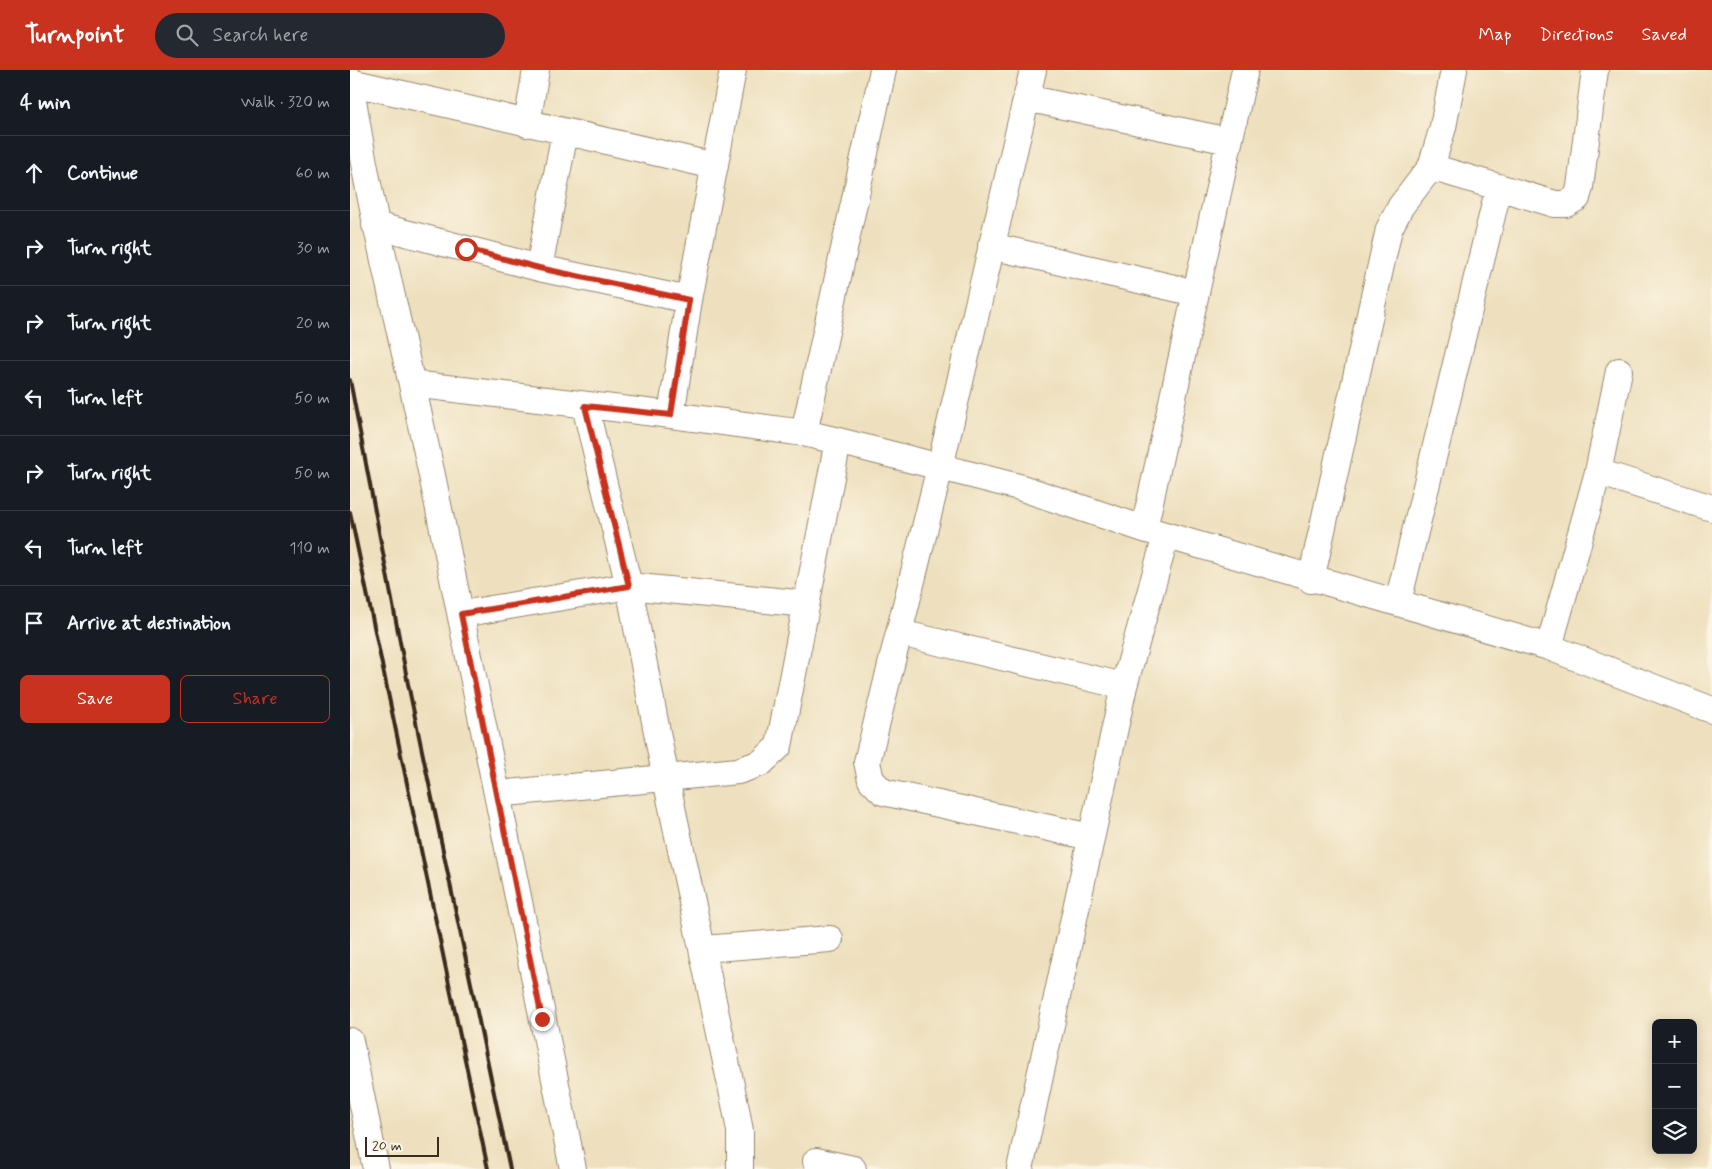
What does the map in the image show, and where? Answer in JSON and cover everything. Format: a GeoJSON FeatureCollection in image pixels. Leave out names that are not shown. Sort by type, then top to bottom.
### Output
{"type":"FeatureCollection","features":[{"type":"Feature","properties":{"kind":"street"},"geometry":{"type":"LineString","coordinates":[[527,124],[536,70]]}},
{"type":"Feature","properties":{"kind":"street"},"geometry":{"type":"LineString","coordinates":[[671,415],[689,300],[733,70]]}},
{"type":"Feature","properties":{"kind":"street"},"geometry":{"type":"LineString","coordinates":[[804,433],[883,70]]}},
{"type":"Feature","properties":{"kind":"street"},"geometry":{"type":"LineString","coordinates":[[1032,70],[940,467],[867,762],[871,780],[883,792],[1091,837]]}},
{"type":"Feature","properties":{"kind":"street"},"geometry":{"type":"LineString","coordinates":[[1020,1169],[1124,686],[1155,532],[1196,293],[1245,70]]}},
{"type":"Feature","properties":{"kind":"street"},"geometry":{"type":"LineString","coordinates":[[1311,580],[1389,229],[1401,206],[1431,167],[1443,127],[1454,70]]}},
{"type":"Feature","properties":{"kind":"street"},"geometry":{"type":"LineString","coordinates":[[1431,167],[1555,204],[1566,204],[1577,198],[1595,70]]}},
{"type":"Feature","properties":{"kind":"street"},"geometry":{"type":"LineString","coordinates":[[573,1169],[413,384],[362,163],[350,81],[527,124],[715,166]]}},
{"type":"Feature","properties":{"kind":"street"},"geometry":{"type":"LineString","coordinates":[[1026,98],[1230,141]]}},
{"type":"Feature","properties":{"kind":"street"},"geometry":{"type":"LineString","coordinates":[[539,268],[565,132]]}},
{"type":"Feature","properties":{"kind":"street"},"geometry":{"type":"LineString","coordinates":[[1398,602],[1499,186]]}},
{"type":"Feature","properties":{"kind":"street"},"geometry":{"type":"LineString","coordinates":[[375,225],[539,268],[689,300]]}},
{"type":"Feature","properties":{"kind":"street"},"geometry":{"type":"LineString","coordinates":[[991,246],[1196,293]]}},
{"type":"Feature","properties":{"kind":"street"},"geometry":{"type":"LineString","coordinates":[[1549,647],[1598,472],[1619,371]]}},
{"type":"Feature","properties":{"kind":"street"},"geometry":{"type":"LineString","coordinates":[[413,384],[671,415],[804,433],[838,440],[1019,487],[1155,532],[1311,580],[1398,602],[1549,647],[1712,710]]}},
{"type":"Feature","properties":{"kind":"street"},"geometry":{"type":"LineString","coordinates":[[585,406],[629,586],[666,779],[736,1108],[740,1139],[740,1169]]}},
{"type":"Feature","properties":{"kind":"street"},"geometry":{"type":"LineString","coordinates":[[497,794],[738,771],[761,764],[779,746],[838,440]]}},
{"type":"Feature","properties":{"kind":"street"},"geometry":{"type":"LineString","coordinates":[[1598,472],[1712,508]]}},
{"type":"Feature","properties":{"kind":"street"},"geometry":{"type":"LineString","coordinates":[[461,614],[629,586],[806,604]]}},
{"type":"Feature","properties":{"kind":"street"},"geometry":{"type":"LineString","coordinates":[[900,633],[1124,686]]}},
{"type":"Feature","properties":{"kind":"street"},"geometry":{"type":"LineString","coordinates":[[703,950],[830,939]]}},
{"type":"Feature","properties":{"kind":"street"},"geometry":{"type":"LineString","coordinates":[[350,1042],[354,1084],[376,1169]]}},
{"type":"Feature","properties":{"kind":"street"},"geometry":{"type":"LineString","coordinates":[[816,1161],[853,1169]]}},
{"type":"Feature","properties":{"kind":"railway"},"geometry":{"type":"LineString","coordinates":[[350,380],[408,684],[510,1169]]}},
{"type":"Feature","properties":{"kind":"railway"},"geometry":{"type":"LineString","coordinates":[[350,512],[488,1169]]}},
{"type":"Feature","properties":{"kind":"route"},"geometry":{"type":"LineString","coordinates":[[466,249],[539,268],[689,300],[671,415],[585,406],[629,586],[461,614],[542,1019]]}}]}
